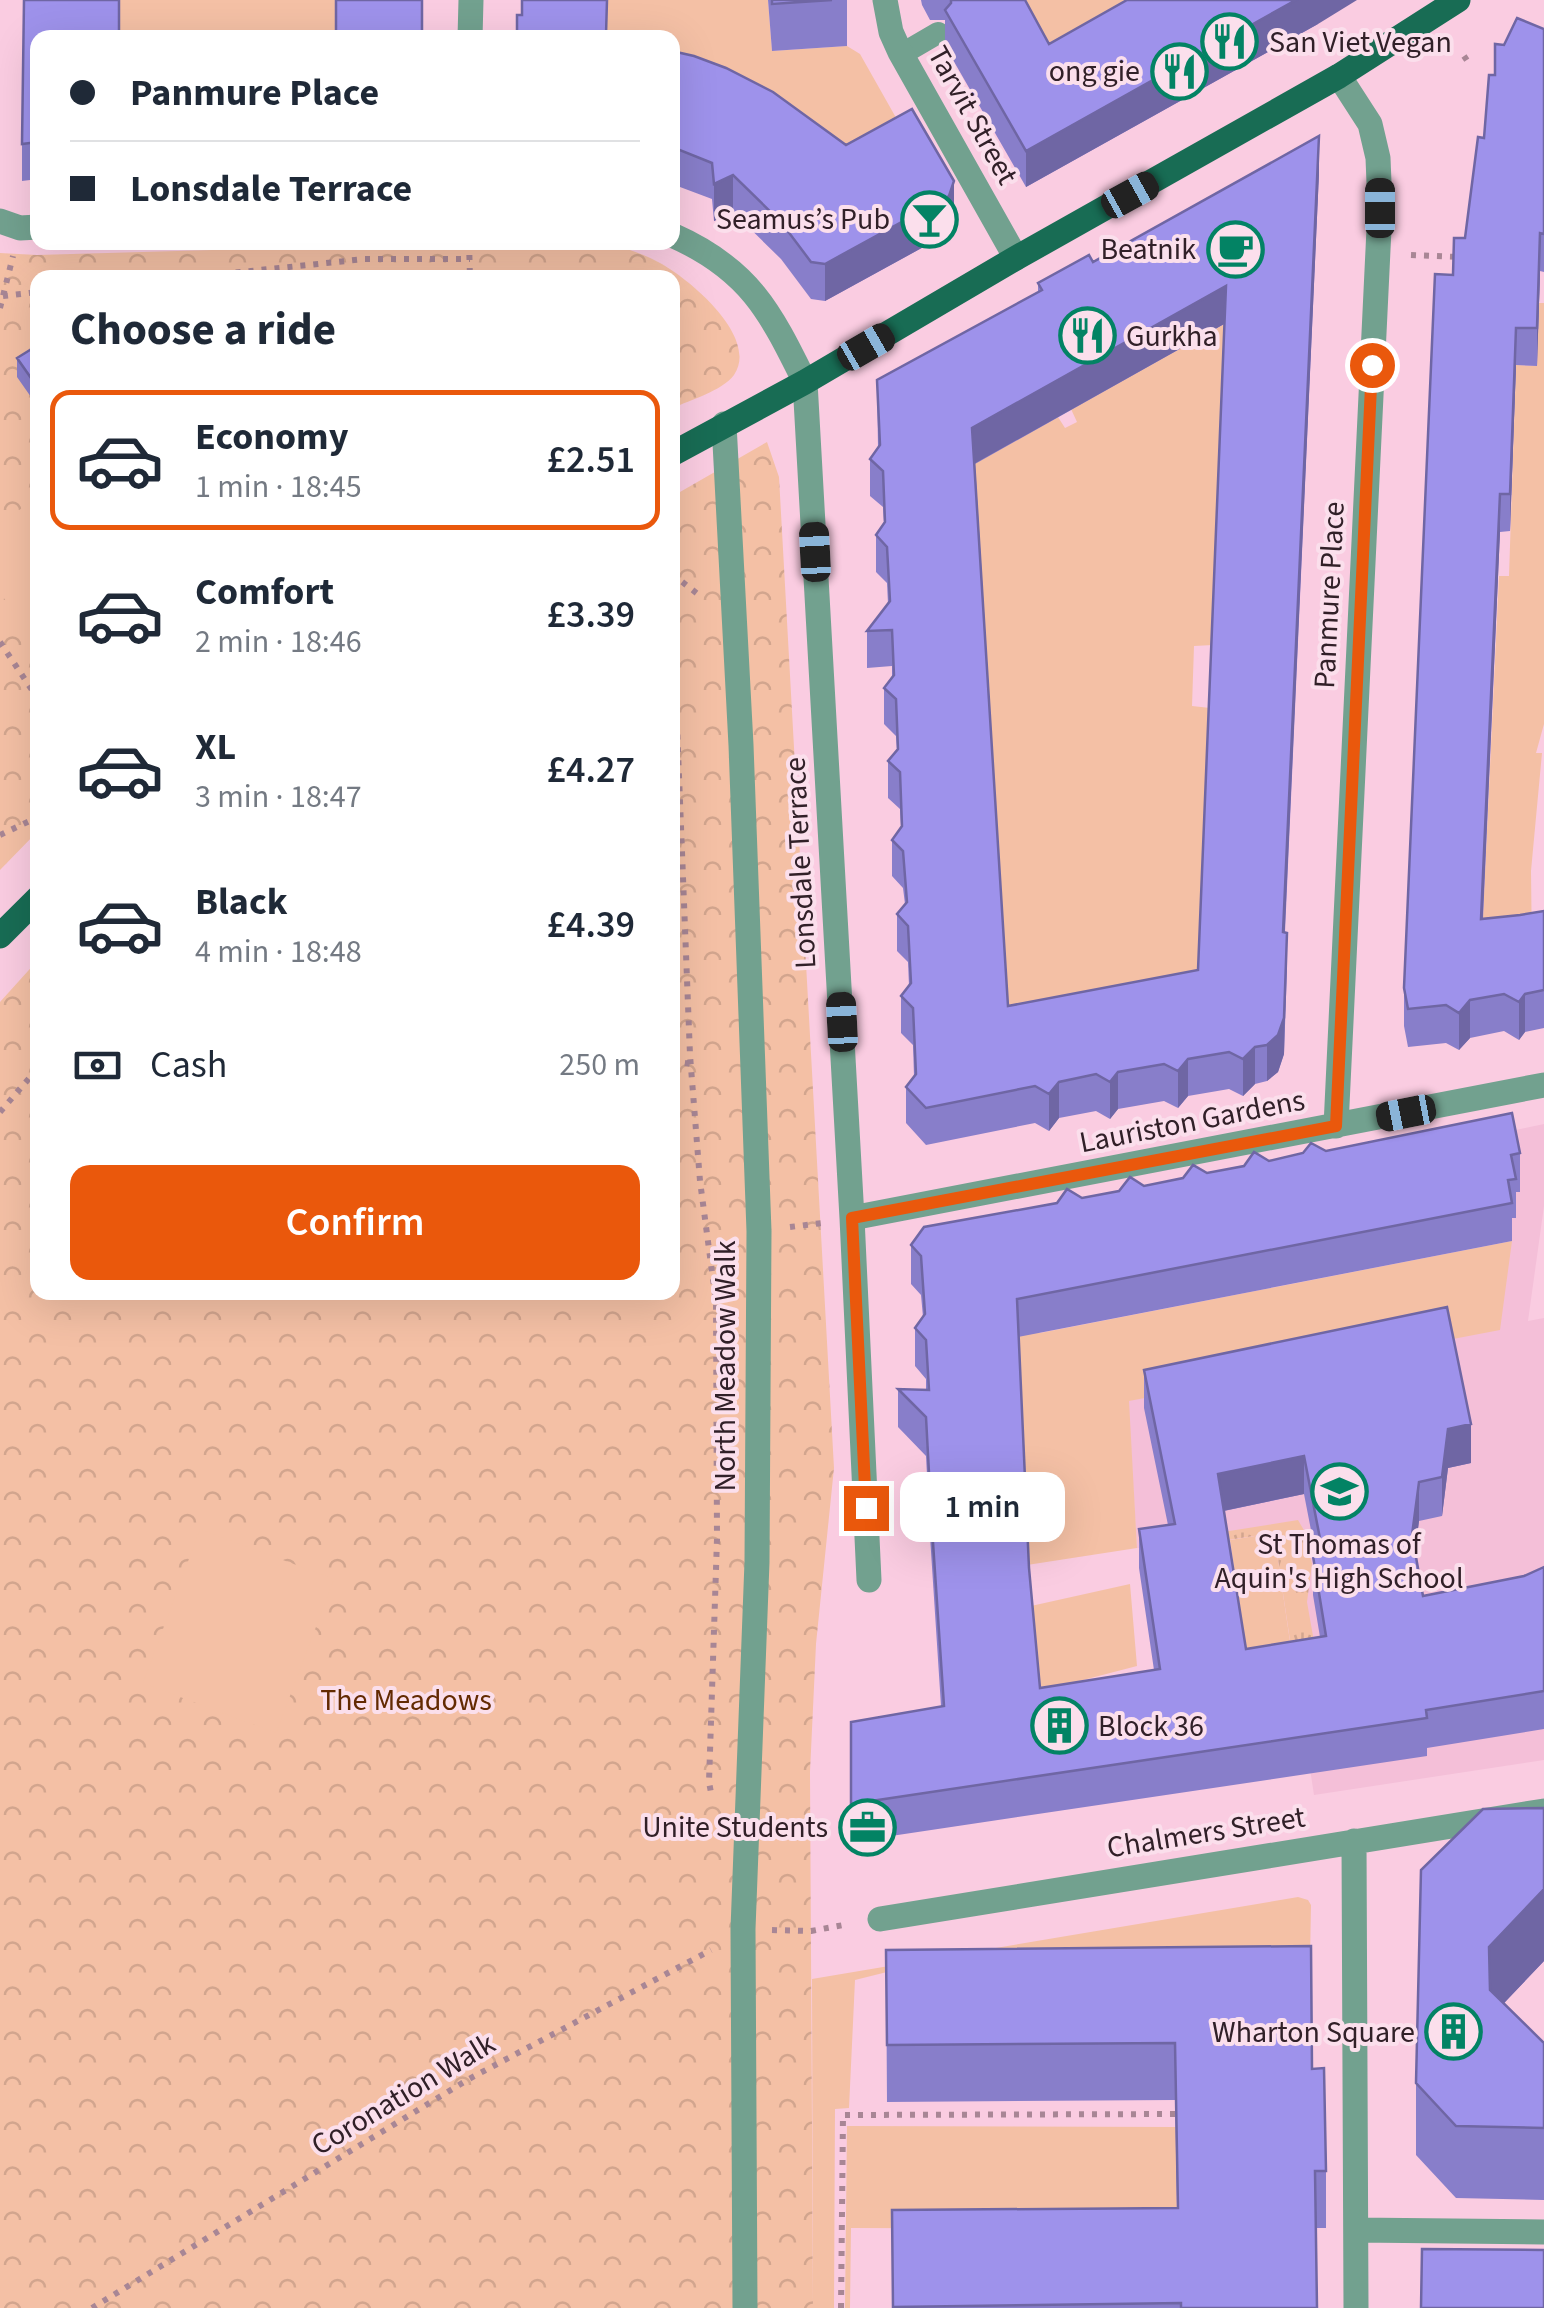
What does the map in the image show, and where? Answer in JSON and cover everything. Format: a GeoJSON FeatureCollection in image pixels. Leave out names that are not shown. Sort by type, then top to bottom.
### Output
{"type":"FeatureCollection","features":[{"type":"Feature","properties":{"kind":"main road"},"geometry":{"type":"LineString","coordinates":[[680,449],[806,382],[1339,76],[1458,0]]}},
{"type":"Feature","properties":{"kind":"main road"},"geometry":{"type":"LineString","coordinates":[[0,936],[30,906]]}},
{"type":"Feature","properties":{"kind":"street"},"geometry":{"type":"LineString","coordinates":[[470,30],[471,0]]}},
{"type":"Feature","properties":{"kind":"street","name":"Tarvit Street"},"geometry":{"type":"LineString","coordinates":[[885,0],[891,32],[902,54],[1016,258]]}},
{"type":"Feature","properties":{"kind":"street","name":"Panmure Place"},"geometry":{"type":"LineString","coordinates":[[1336,1126],[1378,254],[1378,158],[1370,124],[1339,76]]}},
{"type":"Feature","properties":{"kind":"street"},"geometry":{"type":"LineString","coordinates":[[680,239],[720,259],[765,306],[806,382]]}},
{"type":"Feature","properties":{"kind":"street","name":"Lonsdale Terrace"},"geometry":{"type":"LineString","coordinates":[[806,382],[869,1580]]}},
{"type":"Feature","properties":{"kind":"street","name":"North Meadow Walk"},"geometry":{"type":"LineString","coordinates":[[724,424],[758,1231],[757,1562],[743,1929],[746,2308]]}},
{"type":"Feature","properties":{"kind":"street","name":"Lauriston Gardens"},"geometry":{"type":"LineString","coordinates":[[852,1218],[1544,1085]]}},
{"type":"Feature","properties":{"kind":"street","name":"Chalmers Street"},"geometry":{"type":"LineString","coordinates":[[880,1919],[1544,1811]]}},
{"type":"Feature","properties":{"kind":"street"},"geometry":{"type":"LineString","coordinates":[[1354,1841],[1356,2308]]}},
{"type":"Feature","properties":{"kind":"street"},"geometry":{"type":"LineString","coordinates":[[1356,2230],[1544,2232]]}},
{"type":"Feature","properties":{"kind":"lane"},"geometry":{"type":"LineString","coordinates":[[902,54],[938,33]]}},
{"type":"Feature","properties":{"kind":"path"},"geometry":{"type":"LineString","coordinates":[[0,308],[19,225]]}},
{"type":"Feature","properties":{"kind":"path"},"geometry":{"type":"LineString","coordinates":[[469,250],[470,270]]}},
{"type":"Feature","properties":{"kind":"path"},"geometry":{"type":"LineString","coordinates":[[1378,254],[1476,257]]}},
{"type":"Feature","properties":{"kind":"path"},"geometry":{"type":"LineString","coordinates":[[261,270],[366,259],[470,259]]}},
{"type":"Feature","properties":{"kind":"path"},"geometry":{"type":"LineString","coordinates":[[0,274],[11,264]]}},
{"type":"Feature","properties":{"kind":"path"},"geometry":{"type":"LineString","coordinates":[[3,296],[30,293]]}},
{"type":"Feature","properties":{"kind":"path"},"geometry":{"type":"LineString","coordinates":[[0,642],[30,687]]}},
{"type":"Feature","properties":{"kind":"path"},"geometry":{"type":"LineString","coordinates":[[680,799],[691,1073],[716,1302],[716,1539],[709,1782],[712,1802]]}},
{"type":"Feature","properties":{"kind":"path"},"geometry":{"type":"LineString","coordinates":[[0,835],[30,821]]}},
{"type":"Feature","properties":{"kind":"path"},"geometry":{"type":"LineString","coordinates":[[680,1062],[692,1064]]}},
{"type":"Feature","properties":{"kind":"path"},"geometry":{"type":"LineString","coordinates":[[0,1112],[30,1077]]}},
{"type":"Feature","properties":{"kind":"path"},"geometry":{"type":"LineString","coordinates":[[758,1231],[852,1218]]}},
{"type":"Feature","properties":{"kind":"path"},"geometry":{"type":"LineString","coordinates":[[743,1929],[811,1931],[880,1919]]}},
{"type":"Feature","properties":{"kind":"path","name":"Coronation Walk"},"geometry":{"type":"LineString","coordinates":[[92,2308],[469,2079],[733,1938],[743,1929]]}},
{"type":"Feature","properties":{"kind":"path"},"geometry":{"type":"LineString","coordinates":[[841,2308],[843,2115],[1194,2114]]}},
{"type":"Feature","properties":{"kind":"shaded area","name":"St Thomas of Aquin's High School"},"geometry":{"type":"Polygon","coordinates":[[[1544,1124],[1544,1206],[1528,1321],[1544,1318],[1544,1760],[1314,1795],[1274,1533],[1182,1547],[1137,1548],[1128,1401],[1512,1241],[1512,1152],[1516,1130],[1544,1124]]]}},
{"type":"Feature","properties":{"kind":"green space"},"geometry":{"type":"Polygon","coordinates":[[[119,0],[337,0],[336,30],[119,30],[119,0]]]}},
{"type":"Feature","properties":{"kind":"green space"},"geometry":{"type":"Polygon","coordinates":[[[607,0],[768,0],[772,51],[847,46],[860,54],[912,146],[854,177],[680,90],[680,30],[607,30],[607,0]]]}},
{"type":"Feature","properties":{"kind":"green space"},"geometry":{"type":"Polygon","coordinates":[[[1023,0],[1193,0],[1053,78],[1023,0]]]}},
{"type":"Feature","properties":{"kind":"green space"},"geometry":{"type":"Polygon","coordinates":[[[208,250],[630,250],[670,270],[30,270],[30,839],[0,870],[0,253],[208,250]]]}},
{"type":"Feature","properties":{"kind":"green space"},"geometry":{"type":"Polygon","coordinates":[[[680,276],[717,310],[737,344],[739,360],[734,375],[714,390],[680,405],[680,276]]]}},
{"type":"Feature","properties":{"kind":"green space"},"geometry":{"type":"Polygon","coordinates":[[[1539,303],[1544,303],[1544,724],[1536,753],[1542,753],[1531,871],[1532,955],[1481,958],[1499,576],[1509,576],[1516,365],[1537,366],[1539,303]]]}},
{"type":"Feature","properties":{"kind":"green space"},"geometry":{"type":"Polygon","coordinates":[[[1230,321],[1220,442],[1213,645],[1194,646],[1192,706],[1210,708],[1199,991],[1009,1060],[968,467],[1058,417],[1065,428],[1077,422],[1071,409],[1230,321]]]}},
{"type":"Feature","properties":{"kind":"green space","name":"The Meadows"},"geometry":{"type":"Polygon","coordinates":[[[767,442],[779,477],[834,1468],[816,1644],[810,1772],[813,2308],[0,2308],[0,1002],[30,969],[30,1300],[680,1300],[680,492],[767,442]]]}},
{"type":"Feature","properties":{"kind":"green space"},"geometry":{"type":"Polygon","coordinates":[[[30,503],[30,638],[0,592],[0,523],[30,503]]]}},
{"type":"Feature","properties":{"kind":"green space"},"geometry":{"type":"Polygon","coordinates":[[[1512,1241],[1500,1330],[1129,1401],[1137,1548],[1027,1565],[1016,1325],[1040,1333],[1512,1241]]]}},
{"type":"Feature","properties":{"kind":"green space"},"geometry":{"type":"Polygon","coordinates":[[[1298,1520],[1305,1532],[1312,1564],[1307,1602],[1316,1653],[1294,1667],[1274,1533],[1182,1547],[1185,1538],[1298,1520]]]}},
{"type":"Feature","properties":{"kind":"green space"},"geometry":{"type":"Polygon","coordinates":[[[200,1529],[334,1579],[276,1733],[143,1683],[200,1529]]]}},
{"type":"Feature","properties":{"kind":"green space"},"geometry":{"type":"Polygon","coordinates":[[[1274,1533],[1292,1655],[1248,1662],[1230,1540],[1274,1533]]]}},
{"type":"Feature","properties":{"kind":"green space"},"geometry":{"type":"Polygon","coordinates":[[[1130,1584],[1137,1666],[1037,1692],[1031,1606],[1130,1584]]]}},
{"type":"Feature","properties":{"kind":"green space"},"geometry":{"type":"Polygon","coordinates":[[[1298,1897],[1311,1905],[1310,1961],[915,1965],[855,1980],[849,2108],[835,2109],[834,2308],[813,2308],[812,1979],[1298,1897]]]}},
{"type":"Feature","properties":{"kind":"green space"},"geometry":{"type":"Polygon","coordinates":[[[847,2126],[1176,2127],[1177,2229],[851,2228],[850,2308],[845,2308],[847,2126]]]}},
{"type":"Feature","properties":{"kind":"building"},"geometry":{"type":"Polygon","coordinates":[[[24,0],[119,0],[119,30],[30,30],[30,143],[22,144],[24,0]]]}},
{"type":"Feature","properties":{"kind":"building"},"geometry":{"type":"Polygon","coordinates":[[[336,0],[422,0],[422,30],[336,30],[336,0]]]}},
{"type":"Feature","properties":{"kind":"building"},"geometry":{"type":"Polygon","coordinates":[[[522,0],[607,0],[606,30],[517,30],[517,15],[522,15],[522,0]]]}},
{"type":"Feature","properties":{"kind":"building"},"geometry":{"type":"Polygon","coordinates":[[[772,0],[832,0],[772,4],[772,0]]]}},
{"type":"Feature","properties":{"kind":"building"},"geometry":{"type":"Polygon","coordinates":[[[951,0],[1025,0],[1049,44],[1127,0],[1296,0],[1026,151],[945,10],[951,0]]]}},
{"type":"Feature","properties":{"kind":"building"},"geometry":{"type":"Polygon","coordinates":[[[1517,18],[1544,29],[1544,234],[1540,233],[1537,328],[1516,328],[1510,494],[1500,494],[1481,919],[1544,911],[1544,990],[1525,994],[1519,1002],[1504,994],[1470,1000],[1459,1013],[1446,1005],[1408,1009],[1404,988],[1435,274],[1453,275],[1454,238],[1465,238],[1478,137],[1484,138],[1489,75],[1495,75],[1495,44],[1504,45],[1517,18]]]}},
{"type":"Feature","properties":{"kind":"building"},"geometry":{"type":"Polygon","coordinates":[[[680,53],[726,68],[773,92],[846,145],[912,109],[954,181],[949,196],[825,264],[811,262],[781,222],[733,175],[714,184],[712,163],[680,150],[680,53]]]}},
{"type":"Feature","properties":{"kind":"building"},"geometry":{"type":"Polygon","coordinates":[[[1319,136],[1283,932],[1287,933],[1284,1018],[1278,1035],[1267,1045],[1255,1047],[1243,1059],[1229,1052],[1188,1059],[1178,1071],[1164,1064],[1118,1072],[1110,1082],[1096,1074],[1059,1082],[1049,1094],[1035,1086],[926,1108],[906,1087],[916,1074],[913,1008],[901,996],[911,983],[908,926],[897,914],[907,902],[903,851],[892,840],[902,826],[900,772],[888,761],[898,749],[896,699],[884,688],[894,675],[892,630],[867,631],[890,601],[887,547],[876,535],[885,522],[883,471],[870,459],[880,445],[877,380],[1042,290],[1038,283],[1089,255],[1093,262],[1319,136]],[[1226,286],[972,428],[1008,1006],[1198,970],[1226,286]]]}},
{"type":"Feature","properties":{"kind":"building"},"geometry":{"type":"Polygon","coordinates":[[[30,350],[30,377],[17,358],[30,350]]]}},
{"type":"Feature","properties":{"kind":"building"},"geometry":{"type":"Polygon","coordinates":[[[1512,1113],[1520,1153],[1511,1155],[1516,1179],[1508,1180],[1512,1203],[1017,1299],[1029,1568],[1040,1688],[1160,1669],[1139,1529],[1175,1524],[1144,1370],[1447,1307],[1471,1424],[1448,1429],[1442,1477],[1419,1482],[1412,1535],[1423,1596],[1524,1576],[1544,1567],[1544,1691],[1426,1710],[1427,1718],[851,1804],[851,1722],[944,1706],[930,1498],[919,1486],[929,1473],[926,1417],[898,1389],[929,1390],[926,1340],[915,1328],[925,1314],[921,1256],[911,1245],[924,1227],[1057,1203],[1067,1189],[1082,1198],[1119,1191],[1130,1177],[1144,1186],[1183,1178],[1193,1165],[1207,1173],[1244,1166],[1254,1152],[1269,1161],[1303,1153],[1311,1143],[1326,1151],[1512,1113]],[[1304,1456],[1218,1474],[1246,1649],[1326,1636],[1313,1556],[1323,1554],[1304,1456]]]}},
{"type":"Feature","properties":{"kind":"building"},"geometry":{"type":"Polygon","coordinates":[[[1544,1808],[1544,1889],[1489,1947],[1490,1990],[1544,2043],[1544,2128],[1456,2126],[1416,2083],[1421,1870],[1483,1809],[1544,1808]]]}},
{"type":"Feature","properties":{"kind":"building"},"geometry":{"type":"Polygon","coordinates":[[[1311,1946],[1312,2069],[1324,2068],[1326,2171],[1315,2171],[1317,2308],[1181,2308],[1181,2303],[893,2307],[892,2210],[1178,2208],[1175,2043],[887,2045],[886,1950],[1311,1946]]]}},
{"type":"Feature","properties":{"kind":"building"},"geometry":{"type":"Polygon","coordinates":[[[1422,2249],[1544,2250],[1544,2308],[1421,2308],[1422,2249]]]}},
{"type":"Feature","properties":{"kind":"place","name":"San Viet Vegan"},"geometry":{"type":"Point","coordinates":[1230,42]}},
{"type":"Feature","properties":{"kind":"place","name":"ong gie"},"geometry":{"type":"Point","coordinates":[1179,71]}},
{"type":"Feature","properties":{"kind":"place","name":"Seamus’s Pub"},"geometry":{"type":"Point","coordinates":[929,219]}},
{"type":"Feature","properties":{"kind":"place","name":"Beatnik"},"geometry":{"type":"Point","coordinates":[1235,249]}},
{"type":"Feature","properties":{"kind":"place","name":"Gurkha"},"geometry":{"type":"Point","coordinates":[1087,336]}},
{"type":"Feature","properties":{"kind":"place","name":"St Thomas of Aquin's High School"},"geometry":{"type":"Point","coordinates":[1339,1492]}},
{"type":"Feature","properties":{"kind":"place","name":"Block 36"},"geometry":{"type":"Point","coordinates":[1059,1726]}},
{"type":"Feature","properties":{"kind":"place","name":"Unite Students"},"geometry":{"type":"Point","coordinates":[867,1827]}},
{"type":"Feature","properties":{"kind":"place","name":"Wharton Square"},"geometry":{"type":"Point","coordinates":[1454,2032]}},
{"type":"Feature","properties":{"kind":"route"},"geometry":{"type":"LineString","coordinates":[[866,1508],[852,1218],[1336,1126],[1372,365]]}}]}
